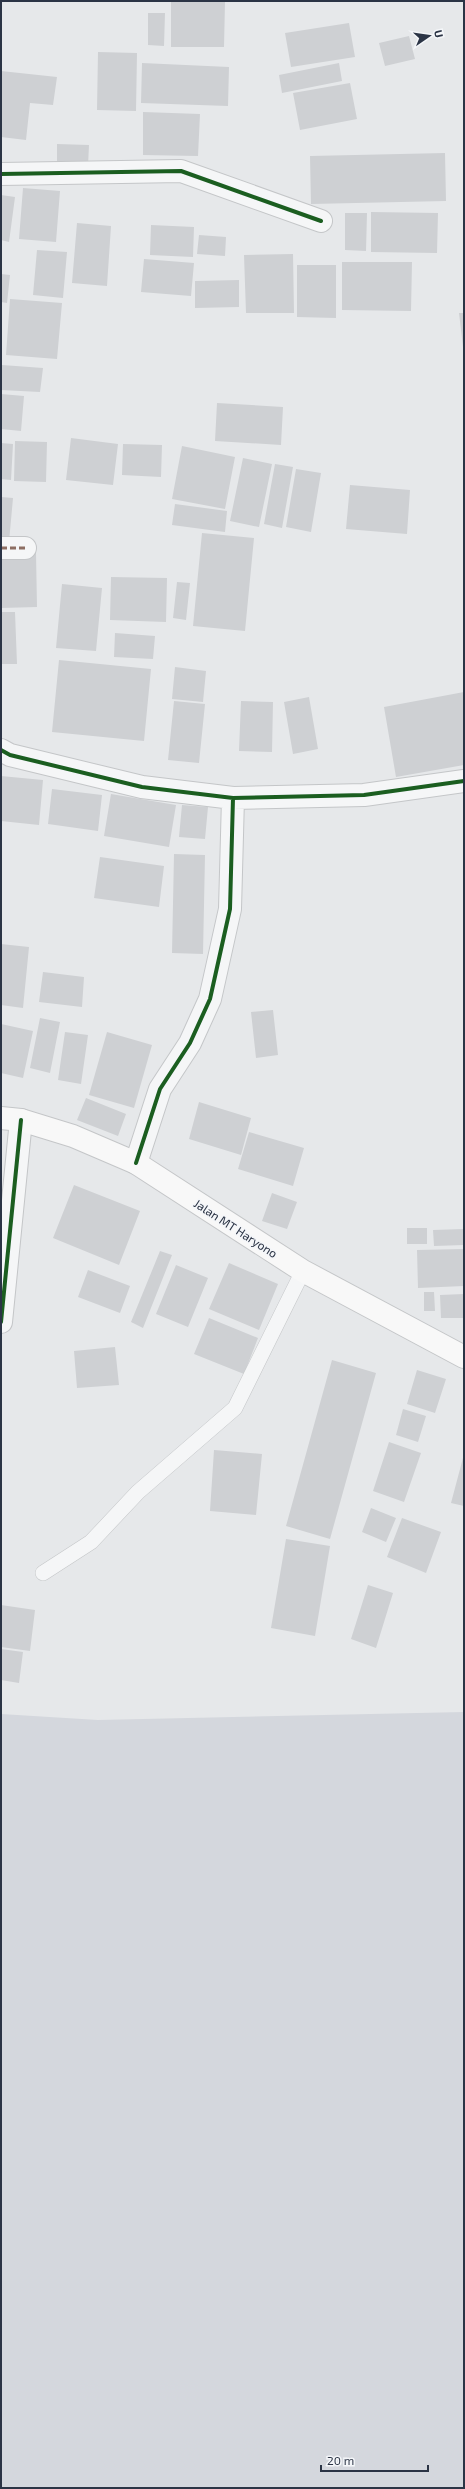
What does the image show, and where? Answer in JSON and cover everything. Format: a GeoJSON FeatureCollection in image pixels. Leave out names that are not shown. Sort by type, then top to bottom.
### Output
{"type":"FeatureCollection","features":[{"type":"Feature","properties":{"kind":"main road","name":"Jalan MT Haryono"},"geometry":{"type":"LineString","coordinates":[[11,1119],[73,1136],[136,1162],[303,1271],[464,1357]]}},
{"type":"Feature","properties":{"kind":"street"},"geometry":{"type":"LineString","coordinates":[[1,174],[181,171],[321,221]]}},
{"type":"Feature","properties":{"kind":"street"},"geometry":{"type":"LineString","coordinates":[[1,548],[25,548]]}},
{"type":"Feature","properties":{"kind":"street"},"geometry":{"type":"LineString","coordinates":[[1,750],[10,755],[142,787],[233,798],[364,795],[464,781]]}},
{"type":"Feature","properties":{"kind":"street"},"geometry":{"type":"LineString","coordinates":[[136,1162],[160,1089],[190,1043],[210,999],[230,909],[233,798]]}},
{"type":"Feature","properties":{"kind":"street"},"geometry":{"type":"LineString","coordinates":[[1,1322],[11,1119]]}},
{"type":"Feature","properties":{"kind":"lane"},"geometry":{"type":"LineString","coordinates":[[43,1573],[91,1542],[138,1492],[235,1408],[303,1271]]}},
{"type":"Feature","properties":{"kind":"shaded area"},"geometry":{"type":"Polygon","coordinates":[[[464,1712],[464,2488],[1,2488],[1,1714],[98,1720],[464,1712]]]}},
{"type":"Feature","properties":{"kind":"building"},"geometry":{"type":"Polygon","coordinates":[[[171,1],[225,2],[224,47],[171,47],[171,1]]]}},
{"type":"Feature","properties":{"kind":"building"},"geometry":{"type":"Polygon","coordinates":[[[148,13],[165,13],[164,46],[148,45],[148,13]]]}},
{"type":"Feature","properties":{"kind":"building"},"geometry":{"type":"Polygon","coordinates":[[[349,23],[355,57],[291,67],[285,33],[349,23]]]}},
{"type":"Feature","properties":{"kind":"building"},"geometry":{"type":"Polygon","coordinates":[[[409,36],[415,59],[385,66],[379,43],[409,36]]]}},
{"type":"Feature","properties":{"kind":"building"},"geometry":{"type":"Polygon","coordinates":[[[98,52],[137,53],[136,111],[97,110],[98,52]]]}},
{"type":"Feature","properties":{"kind":"building"},"geometry":{"type":"Polygon","coordinates":[[[142,63],[229,67],[228,106],[141,103],[142,63]]]}},
{"type":"Feature","properties":{"kind":"building"},"geometry":{"type":"Polygon","coordinates":[[[339,63],[342,81],[282,93],[279,75],[339,63]]]}},
{"type":"Feature","properties":{"kind":"building"},"geometry":{"type":"Polygon","coordinates":[[[1,71],[57,77],[53,105],[30,103],[26,140],[1,137],[1,71]]]}},
{"type":"Feature","properties":{"kind":"building"},"geometry":{"type":"Polygon","coordinates":[[[350,83],[357,119],[300,130],[293,93],[350,83]]]}},
{"type":"Feature","properties":{"kind":"building"},"geometry":{"type":"Polygon","coordinates":[[[143,112],[200,114],[198,156],[143,155],[143,112]]]}},
{"type":"Feature","properties":{"kind":"building"},"geometry":{"type":"Polygon","coordinates":[[[57,144],[89,145],[88,166],[57,164],[57,144]]]}},
{"type":"Feature","properties":{"kind":"building"},"geometry":{"type":"Polygon","coordinates":[[[445,153],[446,201],[311,204],[310,156],[445,153]]]}},
{"type":"Feature","properties":{"kind":"building"},"geometry":{"type":"Polygon","coordinates":[[[23,188],[60,191],[56,242],[19,239],[23,188]]]}},
{"type":"Feature","properties":{"kind":"building"},"geometry":{"type":"Polygon","coordinates":[[[1,195],[15,197],[9,242],[1,240],[1,195]]]}},
{"type":"Feature","properties":{"kind":"building"},"geometry":{"type":"Polygon","coordinates":[[[371,212],[438,213],[437,253],[371,252],[371,212]]]}},
{"type":"Feature","properties":{"kind":"building"},"geometry":{"type":"Polygon","coordinates":[[[345,213],[367,213],[366,251],[345,250],[345,213]]]}},
{"type":"Feature","properties":{"kind":"building"},"geometry":{"type":"Polygon","coordinates":[[[77,223],[111,226],[107,286],[72,283],[77,223]]]}},
{"type":"Feature","properties":{"kind":"building"},"geometry":{"type":"Polygon","coordinates":[[[151,225],[194,227],[193,257],[150,255],[151,225]]]}},
{"type":"Feature","properties":{"kind":"building"},"geometry":{"type":"Polygon","coordinates":[[[199,235],[226,237],[225,256],[197,254],[199,235]]]}},
{"type":"Feature","properties":{"kind":"building"},"geometry":{"type":"Polygon","coordinates":[[[37,250],[67,252],[63,298],[33,295],[37,250]]]}},
{"type":"Feature","properties":{"kind":"building"},"geometry":{"type":"Polygon","coordinates":[[[293,254],[294,313],[246,313],[244,255],[293,254]]]}},
{"type":"Feature","properties":{"kind":"building"},"geometry":{"type":"Polygon","coordinates":[[[144,259],[194,263],[191,296],[141,292],[144,259]]]}},
{"type":"Feature","properties":{"kind":"building"},"geometry":{"type":"Polygon","coordinates":[[[342,262],[412,262],[411,311],[342,310],[342,262]]]}},
{"type":"Feature","properties":{"kind":"building"},"geometry":{"type":"Polygon","coordinates":[[[297,265],[336,265],[336,318],[297,317],[297,265]]]}},
{"type":"Feature","properties":{"kind":"building"},"geometry":{"type":"Polygon","coordinates":[[[1,274],[10,275],[7,303],[1,302],[1,274]]]}},
{"type":"Feature","properties":{"kind":"building"},"geometry":{"type":"Polygon","coordinates":[[[239,280],[239,307],[195,308],[195,281],[239,280]]]}},
{"type":"Feature","properties":{"kind":"building"},"geometry":{"type":"Polygon","coordinates":[[[10,299],[62,303],[57,359],[6,355],[10,299]]]}},
{"type":"Feature","properties":{"kind":"building"},"geometry":{"type":"Polygon","coordinates":[[[459,313],[464,313],[464,347],[463,347],[459,313]]]}},
{"type":"Feature","properties":{"kind":"building"},"geometry":{"type":"Polygon","coordinates":[[[2,365],[43,368],[40,392],[1,390],[2,365]]]}},
{"type":"Feature","properties":{"kind":"building"},"geometry":{"type":"Polygon","coordinates":[[[1,394],[24,396],[21,431],[1,429],[1,394]]]}},
{"type":"Feature","properties":{"kind":"building"},"geometry":{"type":"Polygon","coordinates":[[[217,403],[283,407],[281,445],[215,441],[217,403]]]}},
{"type":"Feature","properties":{"kind":"building"},"geometry":{"type":"Polygon","coordinates":[[[71,438],[118,444],[113,485],[66,480],[71,438]]]}},
{"type":"Feature","properties":{"kind":"building"},"geometry":{"type":"Polygon","coordinates":[[[15,441],[47,442],[46,482],[14,481],[15,441]]]}},
{"type":"Feature","properties":{"kind":"building"},"geometry":{"type":"Polygon","coordinates":[[[1,443],[13,444],[11,480],[1,479],[1,443]]]}},
{"type":"Feature","properties":{"kind":"building"},"geometry":{"type":"Polygon","coordinates":[[[123,444],[162,445],[161,477],[122,475],[123,444]]]}},
{"type":"Feature","properties":{"kind":"building"},"geometry":{"type":"Polygon","coordinates":[[[182,446],[235,457],[225,509],[172,499],[182,446]]]}},
{"type":"Feature","properties":{"kind":"building"},"geometry":{"type":"Polygon","coordinates":[[[243,458],[272,464],[259,527],[230,521],[243,458]]]}},
{"type":"Feature","properties":{"kind":"building"},"geometry":{"type":"Polygon","coordinates":[[[275,464],[293,467],[282,528],[264,524],[275,464]]]}},
{"type":"Feature","properties":{"kind":"building"},"geometry":{"type":"Polygon","coordinates":[[[296,469],[321,473],[311,532],[286,527],[296,469]]]}},
{"type":"Feature","properties":{"kind":"building"},"geometry":{"type":"Polygon","coordinates":[[[350,485],[410,490],[407,534],[346,529],[350,485]]]}},
{"type":"Feature","properties":{"kind":"building"},"geometry":{"type":"Polygon","coordinates":[[[1,497],[13,498],[9,542],[1,541],[1,497]]]}},
{"type":"Feature","properties":{"kind":"building"},"geometry":{"type":"Polygon","coordinates":[[[175,504],[227,511],[225,532],[172,525],[175,504]]]}},
{"type":"Feature","properties":{"kind":"building"},"geometry":{"type":"Polygon","coordinates":[[[202,533],[254,538],[245,631],[193,626],[202,533]]]}},
{"type":"Feature","properties":{"kind":"building"},"geometry":{"type":"Polygon","coordinates":[[[36,553],[37,607],[1,608],[1,554],[36,553]]]}},
{"type":"Feature","properties":{"kind":"building"},"geometry":{"type":"Polygon","coordinates":[[[111,577],[167,578],[166,622],[110,620],[111,577]]]}},
{"type":"Feature","properties":{"kind":"building"},"geometry":{"type":"Polygon","coordinates":[[[177,582],[190,583],[186,620],[173,618],[177,582]]]}},
{"type":"Feature","properties":{"kind":"building"},"geometry":{"type":"Polygon","coordinates":[[[62,584],[102,588],[96,651],[56,648],[62,584]]]}},
{"type":"Feature","properties":{"kind":"building"},"geometry":{"type":"Polygon","coordinates":[[[1,612],[15,612],[17,664],[1,664],[1,612]]]}},
{"type":"Feature","properties":{"kind":"building"},"geometry":{"type":"Polygon","coordinates":[[[115,633],[155,636],[153,659],[114,657],[115,633]]]}},
{"type":"Feature","properties":{"kind":"building"},"geometry":{"type":"Polygon","coordinates":[[[59,660],[151,669],[144,741],[52,732],[59,660]]]}},
{"type":"Feature","properties":{"kind":"building"},"geometry":{"type":"Polygon","coordinates":[[[175,667],[206,671],[203,702],[172,699],[175,667]]]}},
{"type":"Feature","properties":{"kind":"building"},"geometry":{"type":"Polygon","coordinates":[[[464,692],[464,765],[396,777],[384,707],[464,692]]]}},
{"type":"Feature","properties":{"kind":"building"},"geometry":{"type":"Polygon","coordinates":[[[309,697],[318,749],[293,754],[284,702],[309,697]]]}},
{"type":"Feature","properties":{"kind":"building"},"geometry":{"type":"Polygon","coordinates":[[[174,701],[205,704],[199,763],[168,760],[174,701]]]}},
{"type":"Feature","properties":{"kind":"building"},"geometry":{"type":"Polygon","coordinates":[[[241,701],[273,702],[272,752],[239,751],[241,701]]]}},
{"type":"Feature","properties":{"kind":"building"},"geometry":{"type":"Polygon","coordinates":[[[1,776],[43,780],[39,825],[1,821],[1,776]]]}},
{"type":"Feature","properties":{"kind":"building"},"geometry":{"type":"Polygon","coordinates":[[[52,789],[102,795],[98,831],[48,824],[52,789]]]}},
{"type":"Feature","properties":{"kind":"building"},"geometry":{"type":"Polygon","coordinates":[[[111,794],[176,805],[169,847],[104,836],[111,794]]]}},
{"type":"Feature","properties":{"kind":"building"},"geometry":{"type":"Polygon","coordinates":[[[182,805],[208,807],[205,839],[179,837],[182,805]]]}},
{"type":"Feature","properties":{"kind":"building"},"geometry":{"type":"Polygon","coordinates":[[[174,854],[205,855],[203,954],[172,953],[174,854]]]}},
{"type":"Feature","properties":{"kind":"building"},"geometry":{"type":"Polygon","coordinates":[[[100,857],[164,866],[159,907],[94,898],[100,857]]]}},
{"type":"Feature","properties":{"kind":"building"},"geometry":{"type":"Polygon","coordinates":[[[1,944],[29,947],[23,1008],[1,1005],[1,944]]]}},
{"type":"Feature","properties":{"kind":"building"},"geometry":{"type":"Polygon","coordinates":[[[43,972],[84,977],[82,1007],[39,1002],[43,972]]]}},
{"type":"Feature","properties":{"kind":"building"},"geometry":{"type":"Polygon","coordinates":[[[273,1010],[278,1055],[256,1058],[251,1012],[273,1010]]]}},
{"type":"Feature","properties":{"kind":"building"},"geometry":{"type":"Polygon","coordinates":[[[40,1018],[60,1022],[50,1073],[30,1068],[40,1018]]]}},
{"type":"Feature","properties":{"kind":"building"},"geometry":{"type":"Polygon","coordinates":[[[1,1024],[33,1031],[23,1078],[1,1073],[1,1024]]]}},
{"type":"Feature","properties":{"kind":"building"},"geometry":{"type":"Polygon","coordinates":[[[65,1032],[88,1035],[81,1084],[58,1080],[65,1032]]]}},
{"type":"Feature","properties":{"kind":"building"},"geometry":{"type":"Polygon","coordinates":[[[107,1032],[152,1045],[134,1108],[89,1095],[107,1032]]]}},
{"type":"Feature","properties":{"kind":"building"},"geometry":{"type":"Polygon","coordinates":[[[86,1098],[126,1114],[118,1136],[77,1120],[86,1098]]]}},
{"type":"Feature","properties":{"kind":"building"},"geometry":{"type":"Polygon","coordinates":[[[199,1102],[251,1118],[241,1155],[189,1139],[199,1102]]]}},
{"type":"Feature","properties":{"kind":"building"},"geometry":{"type":"Polygon","coordinates":[[[249,1132],[304,1148],[293,1186],[238,1169],[249,1132]]]}},
{"type":"Feature","properties":{"kind":"building"},"geometry":{"type":"Polygon","coordinates":[[[74,1185],[140,1211],[119,1265],[53,1238],[74,1185]]]}},
{"type":"Feature","properties":{"kind":"building"},"geometry":{"type":"Polygon","coordinates":[[[272,1193],[297,1202],[287,1229],[262,1221],[272,1193]]]}},
{"type":"Feature","properties":{"kind":"building"},"geometry":{"type":"Polygon","coordinates":[[[407,1228],[427,1228],[427,1244],[407,1244],[407,1228]]]}},
{"type":"Feature","properties":{"kind":"building"},"geometry":{"type":"Polygon","coordinates":[[[464,1229],[464,1245],[434,1246],[433,1230],[464,1229]]]}},
{"type":"Feature","properties":{"kind":"building"},"geometry":{"type":"Polygon","coordinates":[[[464,1249],[464,1286],[418,1288],[417,1250],[464,1249]]]}},
{"type":"Feature","properties":{"kind":"building"},"geometry":{"type":"Polygon","coordinates":[[[160,1251],[172,1255],[143,1328],[131,1322],[160,1251]]]}},
{"type":"Feature","properties":{"kind":"building"},"geometry":{"type":"Polygon","coordinates":[[[229,1263],[278,1284],[259,1330],[209,1309],[229,1263]]]}},
{"type":"Feature","properties":{"kind":"building"},"geometry":{"type":"Polygon","coordinates":[[[176,1265],[208,1278],[188,1327],[156,1314],[176,1265]]]}},
{"type":"Feature","properties":{"kind":"building"},"geometry":{"type":"Polygon","coordinates":[[[88,1270],[130,1286],[120,1313],[78,1297],[88,1270]]]}},
{"type":"Feature","properties":{"kind":"building"},"geometry":{"type":"Polygon","coordinates":[[[424,1292],[434,1292],[435,1311],[424,1311],[424,1292]]]}},
{"type":"Feature","properties":{"kind":"building"},"geometry":{"type":"Polygon","coordinates":[[[464,1294],[464,1318],[441,1318],[440,1295],[464,1294]]]}},
{"type":"Feature","properties":{"kind":"building"},"geometry":{"type":"Polygon","coordinates":[[[209,1318],[258,1338],[244,1374],[194,1354],[209,1318]]]}},
{"type":"Feature","properties":{"kind":"building"},"geometry":{"type":"Polygon","coordinates":[[[115,1347],[119,1385],[77,1388],[74,1351],[115,1347]]]}},
{"type":"Feature","properties":{"kind":"building"},"geometry":{"type":"Polygon","coordinates":[[[332,1360],[376,1373],[330,1539],[286,1526],[332,1360]]]}},
{"type":"Feature","properties":{"kind":"building"},"geometry":{"type":"Polygon","coordinates":[[[417,1370],[446,1379],[435,1413],[407,1404],[417,1370]]]}},
{"type":"Feature","properties":{"kind":"building"},"geometry":{"type":"Polygon","coordinates":[[[403,1409],[426,1416],[418,1442],[396,1435],[403,1409]]]}},
{"type":"Feature","properties":{"kind":"building"},"geometry":{"type":"Polygon","coordinates":[[[389,1442],[421,1453],[404,1502],[373,1491],[389,1442]]]}},
{"type":"Feature","properties":{"kind":"building"},"geometry":{"type":"Polygon","coordinates":[[[214,1450],[262,1454],[256,1515],[210,1511],[214,1450]]]}},
{"type":"Feature","properties":{"kind":"building"},"geometry":{"type":"Polygon","coordinates":[[[464,1454],[464,1506],[451,1503],[464,1454]]]}},
{"type":"Feature","properties":{"kind":"building"},"geometry":{"type":"Polygon","coordinates":[[[371,1508],[396,1518],[386,1542],[362,1532],[371,1508]]]}},
{"type":"Feature","properties":{"kind":"building"},"geometry":{"type":"Polygon","coordinates":[[[402,1518],[441,1532],[426,1573],[387,1557],[402,1518]]]}},
{"type":"Feature","properties":{"kind":"building"},"geometry":{"type":"Polygon","coordinates":[[[286,1539],[330,1546],[315,1636],[271,1628],[286,1539]]]}},
{"type":"Feature","properties":{"kind":"building"},"geometry":{"type":"Polygon","coordinates":[[[368,1585],[393,1593],[376,1648],[351,1639],[368,1585]]]}},
{"type":"Feature","properties":{"kind":"building"},"geometry":{"type":"Polygon","coordinates":[[[1,1605],[35,1610],[30,1651],[1,1647],[1,1605]]]}},
{"type":"Feature","properties":{"kind":"building"},"geometry":{"type":"Polygon","coordinates":[[[1,1649],[23,1652],[19,1683],[1,1680],[1,1649]]]}},
{"type":"Feature","properties":{"kind":"marked path"},"geometry":{"type":"LineString","coordinates":[[1,548],[25,548]]}},
{"type":"Feature","properties":{"kind":"cycle path"},"geometry":{"type":"LineString","coordinates":[[1,174],[181,171],[321,221]]}},
{"type":"Feature","properties":{"kind":"cycle path"},"geometry":{"type":"LineString","coordinates":[[1,750],[10,755],[142,787],[233,798],[364,795],[464,781]]}},
{"type":"Feature","properties":{"kind":"cycle path"},"geometry":{"type":"LineString","coordinates":[[136,1163],[160,1089],[190,1043],[210,999],[230,909],[233,798]]}},
{"type":"Feature","properties":{"kind":"cycle path"},"geometry":{"type":"LineString","coordinates":[[1,1322],[21,1120]]}}]}
